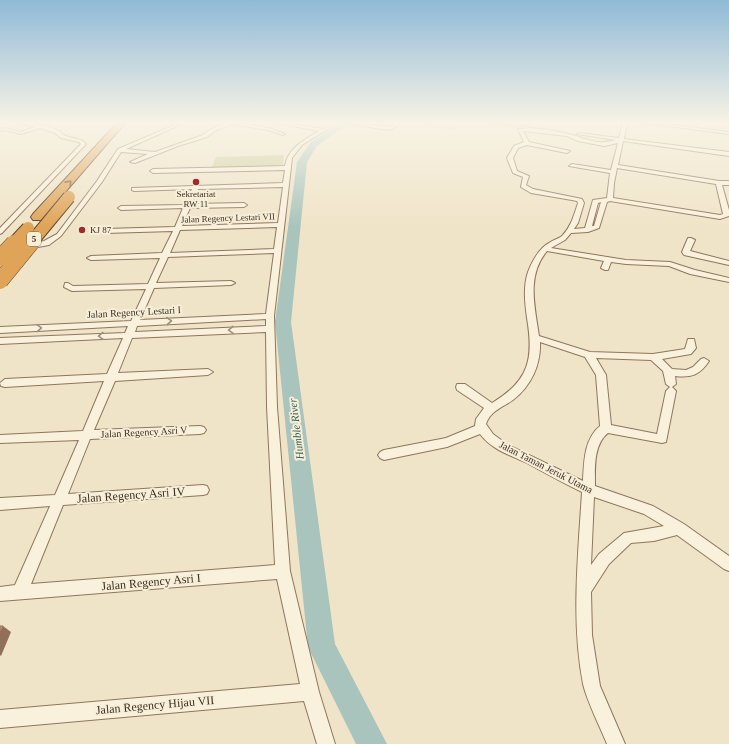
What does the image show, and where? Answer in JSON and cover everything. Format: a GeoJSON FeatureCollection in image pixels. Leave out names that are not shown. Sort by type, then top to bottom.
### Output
{"type":"FeatureCollection","features":[{"type":"Feature","properties":{"kind":"highway","name":"5"},"geometry":{"type":"LineString","coordinates":[[0,281],[62,197],[93,158]]}},
{"type":"Feature","properties":{"kind":"highway","name":"5"},"geometry":{"type":"LineString","coordinates":[[0,259],[99,158]]}},
{"type":"Feature","properties":{"kind":"street"},"geometry":{"type":"LineString","coordinates":[[0,232],[72,158]]}},
{"type":"Feature","properties":{"kind":"street"},"geometry":{"type":"LineString","coordinates":[[0,247],[18,249],[40,246],[59,235],[100,181],[114,158]]}},
{"type":"Feature","properties":{"kind":"street"},"geometry":{"type":"LineString","coordinates":[[133,162],[144,158]]}},
{"type":"Feature","properties":{"kind":"street"},"geometry":{"type":"LineString","coordinates":[[289,158],[270,316],[272,407],[283,571],[310,692],[326,744]]}},
{"type":"Feature","properties":{"kind":"street"},"geometry":{"type":"LineString","coordinates":[[384,455],[447,442],[483,428],[480,425],[482,418],[492,408],[514,393],[528,375],[534,363],[536,338],[528,291],[531,274],[538,259],[546,249],[550,245],[561,241],[569,231],[578,217],[581,203],[580,200],[531,191],[525,188],[523,186],[526,176],[515,172],[510,158]]}},
{"type":"Feature","properties":{"kind":"street"},"geometry":{"type":"LineString","coordinates":[[569,231],[588,230],[597,226],[604,201],[608,199],[615,158]]}},
{"type":"Feature","properties":{"kind":"street"},"geometry":{"type":"LineString","coordinates":[[204,170],[208,162]]}},
{"type":"Feature","properties":{"kind":"street"},"geometry":{"type":"LineString","coordinates":[[572,166],[614,169],[719,183],[729,183]]}},
{"type":"Feature","properties":{"kind":"street"},"geometry":{"type":"LineString","coordinates":[[153,171],[287,168]]}},
{"type":"Feature","properties":{"kind":"street"},"geometry":{"type":"LineString","coordinates":[[608,199],[720,217],[728,215],[726,193],[719,183]]}},
{"type":"Feature","properties":{"kind":"street"},"geometry":{"type":"LineString","coordinates":[[134,189],[285,185]]}},
{"type":"Feature","properties":{"kind":"street"},"geometry":{"type":"LineString","coordinates":[[20,592],[111,377],[196,188]]}},
{"type":"Feature","properties":{"kind":"street"},"geometry":{"type":"LineString","coordinates":[[121,208],[244,205]]}},
{"type":"Feature","properties":{"kind":"street","name":"Jalan Regency Lestari VII"},"geometry":{"type":"LineString","coordinates":[[105,231],[280,225]]}},
{"type":"Feature","properties":{"kind":"street"},"geometry":{"type":"LineString","coordinates":[[691,240],[686,252],[687,253],[729,263]]}},
{"type":"Feature","properties":{"kind":"street"},"geometry":{"type":"LineString","coordinates":[[546,249],[609,259],[670,264],[693,272],[729,280]]}},
{"type":"Feature","properties":{"kind":"street"},"geometry":{"type":"LineString","coordinates":[[90,258],[277,252]]}},
{"type":"Feature","properties":{"kind":"street"},"geometry":{"type":"LineString","coordinates":[[605,268],[609,259]]}},
{"type":"Feature","properties":{"kind":"street"},"geometry":{"type":"LineString","coordinates":[[68,285],[68,287],[72,289],[231,283]]}},
{"type":"Feature","properties":{"kind":"street","name":"Jalan Regency Lestari I"},"geometry":{"type":"LineString","coordinates":[[0,330],[7,336],[132,329],[270,316]]}},
{"type":"Feature","properties":{"kind":"street"},"geometry":{"type":"LineString","coordinates":[[7,336],[132,329],[270,328]]}},
{"type":"Feature","properties":{"kind":"street"},"geometry":{"type":"LineString","coordinates":[[536,338],[589,355],[653,357],[688,352],[691,348],[691,341]]}},
{"type":"Feature","properties":{"kind":"street"},"geometry":{"type":"LineString","coordinates":[[589,355],[601,375],[606,428]]}},
{"type":"Feature","properties":{"kind":"street"},"geometry":{"type":"LineString","coordinates":[[616,744],[592,686],[584,635],[583,590],[590,457],[593,443],[598,433],[606,428],[662,439],[671,387],[670,372],[668,368],[653,357]]}},
{"type":"Feature","properties":{"kind":"street"},"geometry":{"type":"LineString","coordinates":[[670,372],[691,374],[695,372],[704,361]]}},
{"type":"Feature","properties":{"kind":"street"},"geometry":{"type":"LineString","coordinates":[[5,383],[208,372]]}},
{"type":"Feature","properties":{"kind":"street"},"geometry":{"type":"LineString","coordinates":[[461,387],[492,408]]}},
{"type":"Feature","properties":{"kind":"street","name":"Jalan Taman Jeruk Utama"},"geometry":{"type":"LineString","coordinates":[[483,428],[489,437],[504,448],[589,490],[648,510],[679,528],[729,564]]}},
{"type":"Feature","properties":{"kind":"street","name":"Jalan Regency Asri V"},"geometry":{"type":"LineString","coordinates":[[0,439],[200,430]]}},
{"type":"Feature","properties":{"kind":"street","name":"Jalan Regency Asri IV"},"geometry":{"type":"LineString","coordinates":[[0,504],[203,490]]}},
{"type":"Feature","properties":{"kind":"street"},"geometry":{"type":"LineString","coordinates":[[583,590],[604,559],[629,537],[654,535],[679,528]]}},
{"type":"Feature","properties":{"kind":"street","name":"Jalan Regency Asri I"},"geometry":{"type":"LineString","coordinates":[[0,594],[283,571]]}},
{"type":"Feature","properties":{"kind":"street","name":"Jalan Regency Hijau VII"},"geometry":{"type":"LineString","coordinates":[[0,719],[310,692]]}},
{"type":"Feature","properties":{"kind":"green space"},"geometry":{"type":"Polygon","coordinates":[[[216,158],[284,158],[283,165],[212,167],[216,158]]]}},
{"type":"Feature","properties":{"kind":"building"},"geometry":{"type":"Polygon","coordinates":[[[0,626],[3,626],[0,633],[0,626]]]}},
{"type":"Feature","properties":{"kind":"waterway","name":"Humble River"},"geometry":{"type":"LineString","coordinates":[[305,158],[302,162],[283,322],[322,647],[372,744]]}},
{"type":"Feature","properties":{"kind":"place","name":"Sekretariat RW 11"},"geometry":{"type":"Point","coordinates":[196,182]}},
{"type":"Feature","properties":{"kind":"place","name":"KJ 87"},"geometry":{"type":"Point","coordinates":[82,230]}}]}
